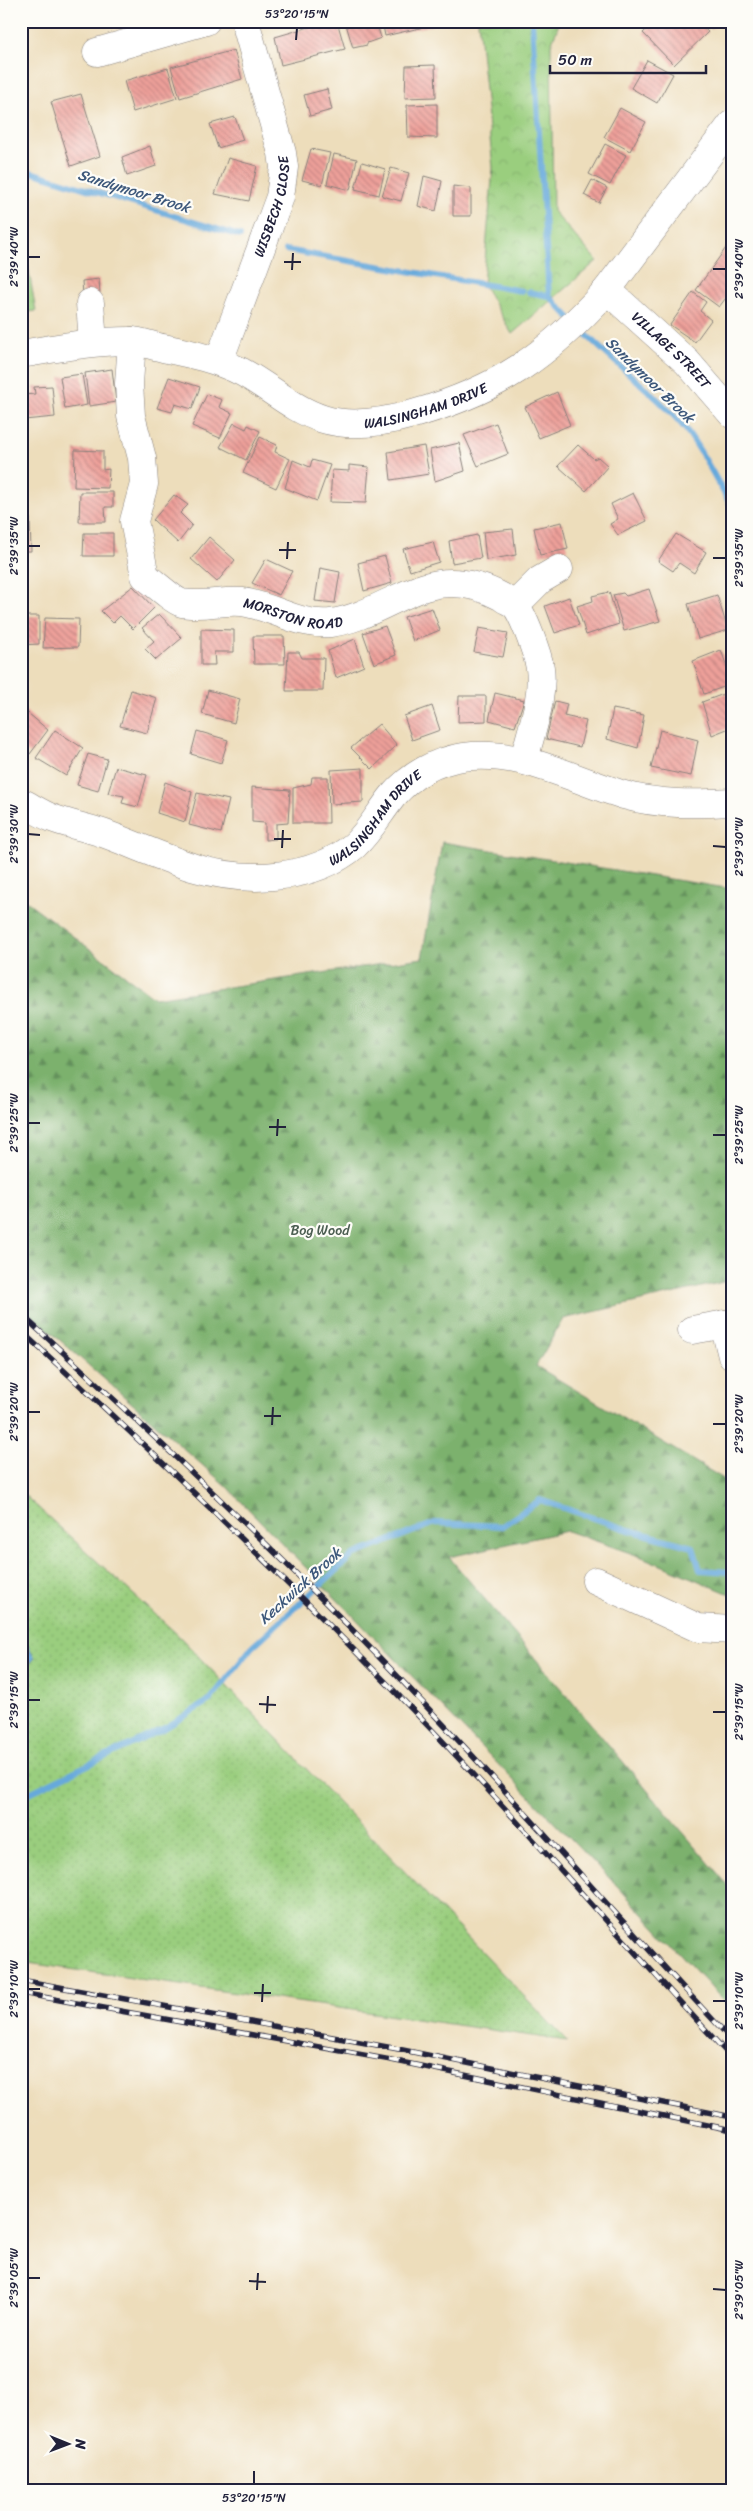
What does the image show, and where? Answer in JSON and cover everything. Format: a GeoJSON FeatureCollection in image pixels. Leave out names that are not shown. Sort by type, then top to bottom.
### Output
{"type":"FeatureCollection","features":[{"type":"Feature","properties":{"kind":"street"},"geometry":{"type":"LineString","coordinates":[[97,52],[206,21]]}},
{"type":"Feature","properties":{"kind":"street","name":"WISBECH CLOSE"},"geometry":{"type":"LineString","coordinates":[[219,361],[280,197],[284,167],[282,153],[245,21]]}},
{"type":"Feature","properties":{"kind":"street","name":"WALSINGHAM DRIVE"},"geometry":{"type":"LineString","coordinates":[[21,354],[93,342],[132,341],[219,361],[249,376],[298,410],[325,420],[357,424],[390,420],[460,400],[512,374],[559,339],[587,312],[607,290],[732,124]]}},
{"type":"Feature","properties":{"kind":"street","name":"VILLAGE STREET"},"geometry":{"type":"LineString","coordinates":[[607,290],[687,362],[732,414]]}},
{"type":"Feature","properties":{"kind":"street"},"geometry":{"type":"LineString","coordinates":[[90,303],[93,342]]}},
{"type":"Feature","properties":{"kind":"street","name":"MORSTON ROAD"},"geometry":{"type":"LineString","coordinates":[[132,341],[129,384],[131,416],[142,458],[144,484],[134,521],[146,576],[181,603],[241,602],[261,606],[288,618],[306,622],[329,623],[351,618],[426,587],[468,584],[492,592],[515,605]]}},
{"type":"Feature","properties":{"kind":"street"},"geometry":{"type":"LineString","coordinates":[[524,760],[539,702],[540,668],[533,642],[515,605],[540,580],[559,569]]}},
{"type":"Feature","properties":{"kind":"street","name":"WALSINGHAM DRIVE"},"geometry":{"type":"LineString","coordinates":[[21,802],[53,818],[92,829],[196,868],[229,875],[260,877],[292,873],[324,865],[355,845],[394,795],[415,775],[438,764],[461,757],[485,755],[524,760],[625,795],[657,802],[732,802]]}},
{"type":"Feature","properties":{"kind":"street"},"geometry":{"type":"LineString","coordinates":[[692,1330],[728,1324],[732,1356]]}},
{"type":"Feature","properties":{"kind":"street"},"geometry":{"type":"LineString","coordinates":[[596,1581],[698,1628],[732,1630]]}},
{"type":"Feature","properties":{"kind":"green space"},"geometry":{"type":"Polygon","coordinates":[[[478,21],[560,21],[551,45],[553,211],[597,261],[512,334],[483,284],[493,168],[478,21]]]}},
{"type":"Feature","properties":{"kind":"green space"},"geometry":{"type":"Polygon","coordinates":[[[21,227],[36,311],[21,313],[21,227]]]}},
{"type":"Feature","properties":{"kind":"green space","name":"Bog Wood"},"geometry":{"type":"Polygon","coordinates":[[[442,842],[732,889],[732,1280],[563,1319],[536,1366],[732,1484],[732,1595],[642,1557],[567,1531],[449,1557],[732,1890],[732,2010],[619,1888],[225,1485],[21,1306],[21,897],[155,998],[422,958],[442,842]]]}},
{"type":"Feature","properties":{"kind":"green space"},"geometry":{"type":"Polygon","coordinates":[[[21,1492],[178,1635],[567,2041],[21,1962],[21,1672],[34,1658],[21,1634],[21,1492]]]}},
{"type":"Feature","properties":{"kind":"water"},"geometry":{"type":"Polygon","coordinates":[[[21,1634],[35,1658],[21,1672],[21,1634]]]}},
{"type":"Feature","properties":{"kind":"building"},"geometry":{"type":"Polygon","coordinates":[[[330,21],[337,21],[345,49],[281,65],[275,37],[330,21]]]}},
{"type":"Feature","properties":{"kind":"building"},"geometry":{"type":"Polygon","coordinates":[[[345,21],[376,21],[381,38],[367,43],[367,45],[353,48],[345,21]]]}},
{"type":"Feature","properties":{"kind":"building"},"geometry":{"type":"Polygon","coordinates":[[[382,21],[446,21],[446,22],[385,36],[382,21]]]}},
{"type":"Feature","properties":{"kind":"building"},"geometry":{"type":"Polygon","coordinates":[[[655,21],[697,21],[708,32],[674,65],[643,33],[655,21]]]}},
{"type":"Feature","properties":{"kind":"building"},"geometry":{"type":"Polygon","coordinates":[[[705,21],[721,21],[711,29],[705,21]]]}},
{"type":"Feature","properties":{"kind":"building"},"geometry":{"type":"Polygon","coordinates":[[[234,50],[242,79],[180,98],[171,67],[234,50]]]}},
{"type":"Feature","properties":{"kind":"building"},"geometry":{"type":"Polygon","coordinates":[[[647,60],[673,74],[657,103],[631,88],[647,60]]]}},
{"type":"Feature","properties":{"kind":"building"},"geometry":{"type":"Polygon","coordinates":[[[435,65],[436,97],[405,98],[406,66],[435,65]]]}},
{"type":"Feature","properties":{"kind":"building"},"geometry":{"type":"Polygon","coordinates":[[[168,68],[177,98],[133,112],[124,81],[168,68]]]}},
{"type":"Feature","properties":{"kind":"building"},"geometry":{"type":"Polygon","coordinates":[[[327,89],[332,110],[310,116],[304,95],[327,89]]]}},
{"type":"Feature","properties":{"kind":"building"},"geometry":{"type":"Polygon","coordinates":[[[81,94],[100,156],[71,166],[51,102],[81,94]]]}},
{"type":"Feature","properties":{"kind":"building"},"geometry":{"type":"Polygon","coordinates":[[[437,104],[437,138],[408,137],[407,105],[437,104]]]}},
{"type":"Feature","properties":{"kind":"building"},"geometry":{"type":"Polygon","coordinates":[[[620,108],[646,122],[630,151],[604,137],[620,108]]]}},
{"type":"Feature","properties":{"kind":"building"},"geometry":{"type":"Polygon","coordinates":[[[235,117],[243,140],[218,148],[210,124],[235,117]]]}},
{"type":"Feature","properties":{"kind":"building"},"geometry":{"type":"Polygon","coordinates":[[[605,144],[626,155],[610,185],[589,174],[605,144]]]}},
{"type":"Feature","properties":{"kind":"building"},"geometry":{"type":"Polygon","coordinates":[[[150,146],[156,166],[127,176],[122,157],[150,146]]]}},
{"type":"Feature","properties":{"kind":"building"},"geometry":{"type":"Polygon","coordinates":[[[311,149],[330,153],[322,185],[302,180],[311,149]]]}},
{"type":"Feature","properties":{"kind":"building"},"geometry":{"type":"Polygon","coordinates":[[[334,154],[357,159],[350,190],[327,184],[334,154]]]}},
{"type":"Feature","properties":{"kind":"building"},"geometry":{"type":"Polygon","coordinates":[[[228,158],[257,166],[249,201],[215,194],[228,158]]]}},
{"type":"Feature","properties":{"kind":"building"},"geometry":{"type":"Polygon","coordinates":[[[362,162],[385,169],[379,195],[355,189],[362,162]]]}},
{"type":"Feature","properties":{"kind":"building"},"geometry":{"type":"Polygon","coordinates":[[[391,168],[409,173],[401,201],[382,196],[391,168]]]}},
{"type":"Feature","properties":{"kind":"building"},"geometry":{"type":"Polygon","coordinates":[[[424,176],[442,181],[436,211],[418,206],[424,176]]]}},
{"type":"Feature","properties":{"kind":"building"},"geometry":{"type":"Polygon","coordinates":[[[592,180],[607,188],[599,203],[584,195],[592,180]]]}},
{"type":"Feature","properties":{"kind":"building"},"geometry":{"type":"Polygon","coordinates":[[[453,186],[471,188],[471,216],[453,216],[453,186]]]}},
{"type":"Feature","properties":{"kind":"building"},"geometry":{"type":"Polygon","coordinates":[[[728,245],[732,248],[732,290],[719,307],[696,290],[728,245]]]}},
{"type":"Feature","properties":{"kind":"building"},"geometry":{"type":"Polygon","coordinates":[[[99,279],[100,294],[83,295],[82,281],[99,279]]]}},
{"type":"Feature","properties":{"kind":"building"},"geometry":{"type":"Polygon","coordinates":[[[693,292],[706,302],[700,311],[711,320],[695,342],[670,325],[693,292]]]}},
{"type":"Feature","properties":{"kind":"building"},"geometry":{"type":"Polygon","coordinates":[[[112,369],[116,402],[89,406],[85,373],[112,369]]]}},
{"type":"Feature","properties":{"kind":"building"},"geometry":{"type":"Polygon","coordinates":[[[82,374],[87,405],[65,409],[60,377],[82,374]]]}},
{"type":"Feature","properties":{"kind":"building"},"geometry":{"type":"Polygon","coordinates":[[[169,377],[200,387],[192,409],[175,404],[172,412],[157,408],[169,377]]]}},
{"type":"Feature","properties":{"kind":"building"},"geometry":{"type":"Polygon","coordinates":[[[52,386],[55,417],[24,420],[23,395],[35,394],[34,387],[52,386]]]}},
{"type":"Feature","properties":{"kind":"building"},"geometry":{"type":"Polygon","coordinates":[[[557,392],[570,425],[539,438],[525,407],[557,392]]]}},
{"type":"Feature","properties":{"kind":"building"},"geometry":{"type":"Polygon","coordinates":[[[207,394],[222,400],[219,407],[232,413],[220,438],[192,426],[207,394]]]}},
{"type":"Feature","properties":{"kind":"building"},"geometry":{"type":"Polygon","coordinates":[[[234,423],[246,429],[248,425],[260,431],[246,460],[220,447],[234,423]]]}},
{"type":"Feature","properties":{"kind":"building"},"geometry":{"type":"Polygon","coordinates":[[[496,423],[508,454],[478,466],[464,435],[496,423]]]}},
{"type":"Feature","properties":{"kind":"building"},"geometry":{"type":"Polygon","coordinates":[[[260,437],[277,445],[275,452],[290,459],[276,488],[243,473],[260,437]]]}},
{"type":"Feature","properties":{"kind":"building"},"geometry":{"type":"Polygon","coordinates":[[[459,443],[465,471],[435,481],[430,450],[459,443]]]}},
{"type":"Feature","properties":{"kind":"building"},"geometry":{"type":"Polygon","coordinates":[[[578,445],[594,459],[598,457],[608,466],[586,491],[558,466],[578,445]]]}},
{"type":"Feature","properties":{"kind":"building"},"geometry":{"type":"Polygon","coordinates":[[[424,446],[429,474],[391,480],[388,452],[424,446]]]}},
{"type":"Feature","properties":{"kind":"building"},"geometry":{"type":"Polygon","coordinates":[[[75,450],[103,451],[103,470],[109,469],[108,488],[74,487],[75,450]]]}},
{"type":"Feature","properties":{"kind":"building"},"geometry":{"type":"Polygon","coordinates":[[[293,460],[310,467],[312,460],[330,465],[317,501],[285,488],[293,460]]]}},
{"type":"Feature","properties":{"kind":"building"},"geometry":{"type":"Polygon","coordinates":[[[349,465],[369,467],[366,503],[330,502],[332,470],[349,471],[349,465]]]}},
{"type":"Feature","properties":{"kind":"building"},"geometry":{"type":"Polygon","coordinates":[[[80,492],[113,492],[113,507],[105,507],[106,522],[79,522],[80,492]]]}},
{"type":"Feature","properties":{"kind":"building"},"geometry":{"type":"Polygon","coordinates":[[[633,493],[647,521],[618,535],[610,524],[618,519],[611,504],[633,493]]]}},
{"type":"Feature","properties":{"kind":"building"},"geometry":{"type":"Polygon","coordinates":[[[174,495],[188,505],[180,513],[192,525],[178,543],[153,520],[174,495]]]}},
{"type":"Feature","properties":{"kind":"building"},"geometry":{"type":"Polygon","coordinates":[[[21,518],[30,518],[31,551],[21,551],[21,518]]]}},
{"type":"Feature","properties":{"kind":"building"},"geometry":{"type":"Polygon","coordinates":[[[562,522],[568,549],[540,555],[534,528],[562,522]]]}},
{"type":"Feature","properties":{"kind":"building"},"geometry":{"type":"Polygon","coordinates":[[[513,529],[516,555],[486,560],[483,532],[513,529]]]}},
{"type":"Feature","properties":{"kind":"building"},"geometry":{"type":"Polygon","coordinates":[[[84,533],[113,533],[113,556],[83,556],[84,533]]]}},
{"type":"Feature","properties":{"kind":"building"},"geometry":{"type":"Polygon","coordinates":[[[676,534],[706,552],[694,573],[679,563],[673,571],[658,561],[676,534]]]}},
{"type":"Feature","properties":{"kind":"building"},"geometry":{"type":"Polygon","coordinates":[[[477,535],[481,558],[452,563],[449,541],[477,535]]]}},
{"type":"Feature","properties":{"kind":"building"},"geometry":{"type":"Polygon","coordinates":[[[209,537],[235,560],[217,582],[191,559],[209,537]]]}},
{"type":"Feature","properties":{"kind":"building"},"geometry":{"type":"Polygon","coordinates":[[[433,542],[439,562],[410,571],[403,549],[433,542]]]}},
{"type":"Feature","properties":{"kind":"building"},"geometry":{"type":"Polygon","coordinates":[[[385,556],[392,583],[364,591],[358,563],[385,556]]]}},
{"type":"Feature","properties":{"kind":"building"},"geometry":{"type":"Polygon","coordinates":[[[266,559],[292,571],[279,595],[252,583],[266,559]]]}},
{"type":"Feature","properties":{"kind":"building"},"geometry":{"type":"Polygon","coordinates":[[[320,568],[340,572],[335,603],[315,601],[320,568]]]}},
{"type":"Feature","properties":{"kind":"building"},"geometry":{"type":"Polygon","coordinates":[[[133,586],[154,608],[133,629],[120,616],[113,623],[101,611],[133,586]]]}},
{"type":"Feature","properties":{"kind":"building"},"geometry":{"type":"Polygon","coordinates":[[[649,589],[660,621],[624,631],[613,595],[623,593],[626,596],[649,589]]]}},
{"type":"Feature","properties":{"kind":"building"},"geometry":{"type":"Polygon","coordinates":[[[609,592],[619,624],[586,635],[577,606],[593,601],[592,596],[609,592]]]}},
{"type":"Feature","properties":{"kind":"building"},"geometry":{"type":"Polygon","coordinates":[[[717,595],[728,630],[698,639],[688,604],[717,595]]]}},
{"type":"Feature","properties":{"kind":"building"},"geometry":{"type":"Polygon","coordinates":[[[569,597],[579,625],[555,633],[545,606],[569,597]]]}},
{"type":"Feature","properties":{"kind":"building"},"geometry":{"type":"Polygon","coordinates":[[[432,608],[440,630],[413,641],[404,617],[432,608]]]}},
{"type":"Feature","properties":{"kind":"building"},"geometry":{"type":"Polygon","coordinates":[[[159,614],[182,638],[156,660],[145,649],[154,641],[142,628],[159,614]]]}},
{"type":"Feature","properties":{"kind":"building"},"geometry":{"type":"Polygon","coordinates":[[[21,616],[39,616],[39,644],[21,645],[21,616]]]}},
{"type":"Feature","properties":{"kind":"building"},"geometry":{"type":"Polygon","coordinates":[[[45,618],[79,619],[78,647],[43,648],[45,618]]]}},
{"type":"Feature","properties":{"kind":"building"},"geometry":{"type":"Polygon","coordinates":[[[385,626],[396,655],[374,664],[363,633],[385,626]]]}},
{"type":"Feature","properties":{"kind":"building"},"geometry":{"type":"Polygon","coordinates":[[[479,628],[508,633],[503,657],[474,652],[479,628]]]}},
{"type":"Feature","properties":{"kind":"building"},"geometry":{"type":"Polygon","coordinates":[[[201,629],[234,630],[234,652],[214,652],[215,665],[201,665],[201,629]]]}},
{"type":"Feature","properties":{"kind":"building"},"geometry":{"type":"Polygon","coordinates":[[[253,636],[284,636],[285,664],[254,664],[253,636]]]}},
{"type":"Feature","properties":{"kind":"building"},"geometry":{"type":"Polygon","coordinates":[[[355,639],[364,666],[336,678],[328,651],[355,639]]]}},
{"type":"Feature","properties":{"kind":"building"},"geometry":{"type":"Polygon","coordinates":[[[721,650],[727,667],[732,667],[732,684],[704,694],[693,661],[721,650]]]}},
{"type":"Feature","properties":{"kind":"building"},"geometry":{"type":"Polygon","coordinates":[[[288,652],[299,652],[302,658],[324,658],[323,691],[286,691],[288,652]]]}},
{"type":"Feature","properties":{"kind":"building"},"geometry":{"type":"Polygon","coordinates":[[[131,690],[157,698],[147,733],[120,726],[131,690]]]}},
{"type":"Feature","properties":{"kind":"building"},"geometry":{"type":"Polygon","coordinates":[[[208,690],[240,699],[234,723],[202,714],[208,690]]]}},
{"type":"Feature","properties":{"kind":"building"},"geometry":{"type":"Polygon","coordinates":[[[732,691],[732,727],[712,735],[702,702],[732,691]]]}},
{"type":"Feature","properties":{"kind":"building"},"geometry":{"type":"Polygon","coordinates":[[[495,693],[524,700],[515,727],[489,720],[495,693]]]}},
{"type":"Feature","properties":{"kind":"building"},"geometry":{"type":"Polygon","coordinates":[[[459,696],[486,696],[486,721],[458,722],[459,696]]]}},
{"type":"Feature","properties":{"kind":"building"},"geometry":{"type":"Polygon","coordinates":[[[555,701],[567,704],[564,716],[586,721],[580,747],[546,739],[555,701]]]}},
{"type":"Feature","properties":{"kind":"building"},"geometry":{"type":"Polygon","coordinates":[[[432,706],[440,730],[412,740],[404,716],[432,706]]]}},
{"type":"Feature","properties":{"kind":"building"},"geometry":{"type":"Polygon","coordinates":[[[22,708],[48,730],[30,754],[21,747],[22,708]]]}},
{"type":"Feature","properties":{"kind":"building"},"geometry":{"type":"Polygon","coordinates":[[[613,709],[644,715],[638,748],[607,739],[613,709]]]}},
{"type":"Feature","properties":{"kind":"building"},"geometry":{"type":"Polygon","coordinates":[[[379,724],[397,745],[372,769],[351,748],[379,724]]]}},
{"type":"Feature","properties":{"kind":"building"},"geometry":{"type":"Polygon","coordinates":[[[55,730],[83,748],[66,776],[36,758],[55,730]]]}},
{"type":"Feature","properties":{"kind":"building"},"geometry":{"type":"Polygon","coordinates":[[[660,730],[698,740],[691,776],[651,768],[660,730]]]}},
{"type":"Feature","properties":{"kind":"building"},"geometry":{"type":"Polygon","coordinates":[[[197,731],[228,740],[221,763],[191,754],[197,731]]]}},
{"type":"Feature","properties":{"kind":"building"},"geometry":{"type":"Polygon","coordinates":[[[88,754],[107,759],[98,791],[77,785],[88,754]]]}},
{"type":"Feature","properties":{"kind":"building"},"geometry":{"type":"Polygon","coordinates":[[[116,767],[147,775],[138,807],[122,803],[124,796],[108,793],[116,767]]]}},
{"type":"Feature","properties":{"kind":"building"},"geometry":{"type":"Polygon","coordinates":[[[363,768],[363,802],[332,804],[331,770],[363,768]]]}},
{"type":"Feature","properties":{"kind":"building"},"geometry":{"type":"Polygon","coordinates":[[[312,777],[328,777],[329,823],[293,823],[293,788],[311,784],[312,777]]]}},
{"type":"Feature","properties":{"kind":"building"},"geometry":{"type":"Polygon","coordinates":[[[165,782],[192,792],[185,822],[157,813],[165,782]]]}},
{"type":"Feature","properties":{"kind":"building"},"geometry":{"type":"Polygon","coordinates":[[[252,787],[290,790],[288,823],[276,824],[276,839],[265,840],[265,823],[252,822],[252,787]]]}},
{"type":"Feature","properties":{"kind":"building"},"geometry":{"type":"Polygon","coordinates":[[[197,793],[229,800],[221,833],[189,825],[197,793]]]}},
{"type":"Feature","properties":{"kind":"waterway"},"geometry":{"type":"LineString","coordinates":[[532,21],[549,296]]}},
{"type":"Feature","properties":{"kind":"waterway","name":"Sandymoor Brook"},"geometry":{"type":"LineString","coordinates":[[21,169],[240,236]]}},
{"type":"Feature","properties":{"kind":"waterway","name":"Sandymoor Brook"},"geometry":{"type":"LineString","coordinates":[[286,250],[522,291]]}},
{"type":"Feature","properties":{"kind":"waterway","name":"Sandymoor Brook"},"geometry":{"type":"LineString","coordinates":[[529,292],[549,296],[570,318]]}},
{"type":"Feature","properties":{"kind":"waterway","name":"Sandymoor Brook"},"geometry":{"type":"LineString","coordinates":[[579,327],[662,404],[687,431],[705,458],[732,507]]}},
{"type":"Feature","properties":{"kind":"waterway","name":"Keckwick Brook"},"geometry":{"type":"LineString","coordinates":[[21,1797],[165,1728],[210,1700],[252,1647],[353,1555],[435,1523],[502,1526],[540,1500],[629,1530],[693,1547],[700,1570],[732,1572]]}},
{"type":"Feature","properties":{"kind":"railway"},"geometry":{"type":"LineString","coordinates":[[21,1314],[183,1464],[340,1617],[479,1762],[732,2040]]}},
{"type":"Feature","properties":{"kind":"railway"},"geometry":{"type":"LineString","coordinates":[[21,1331],[230,1527],[432,1730],[732,2058]]}},
{"type":"Feature","properties":{"kind":"railway"},"geometry":{"type":"LineString","coordinates":[[21,1980],[393,2048],[732,2117]]}},
{"type":"Feature","properties":{"kind":"railway"},"geometry":{"type":"LineString","coordinates":[[21,1993],[391,2060],[732,2130]]}}]}
